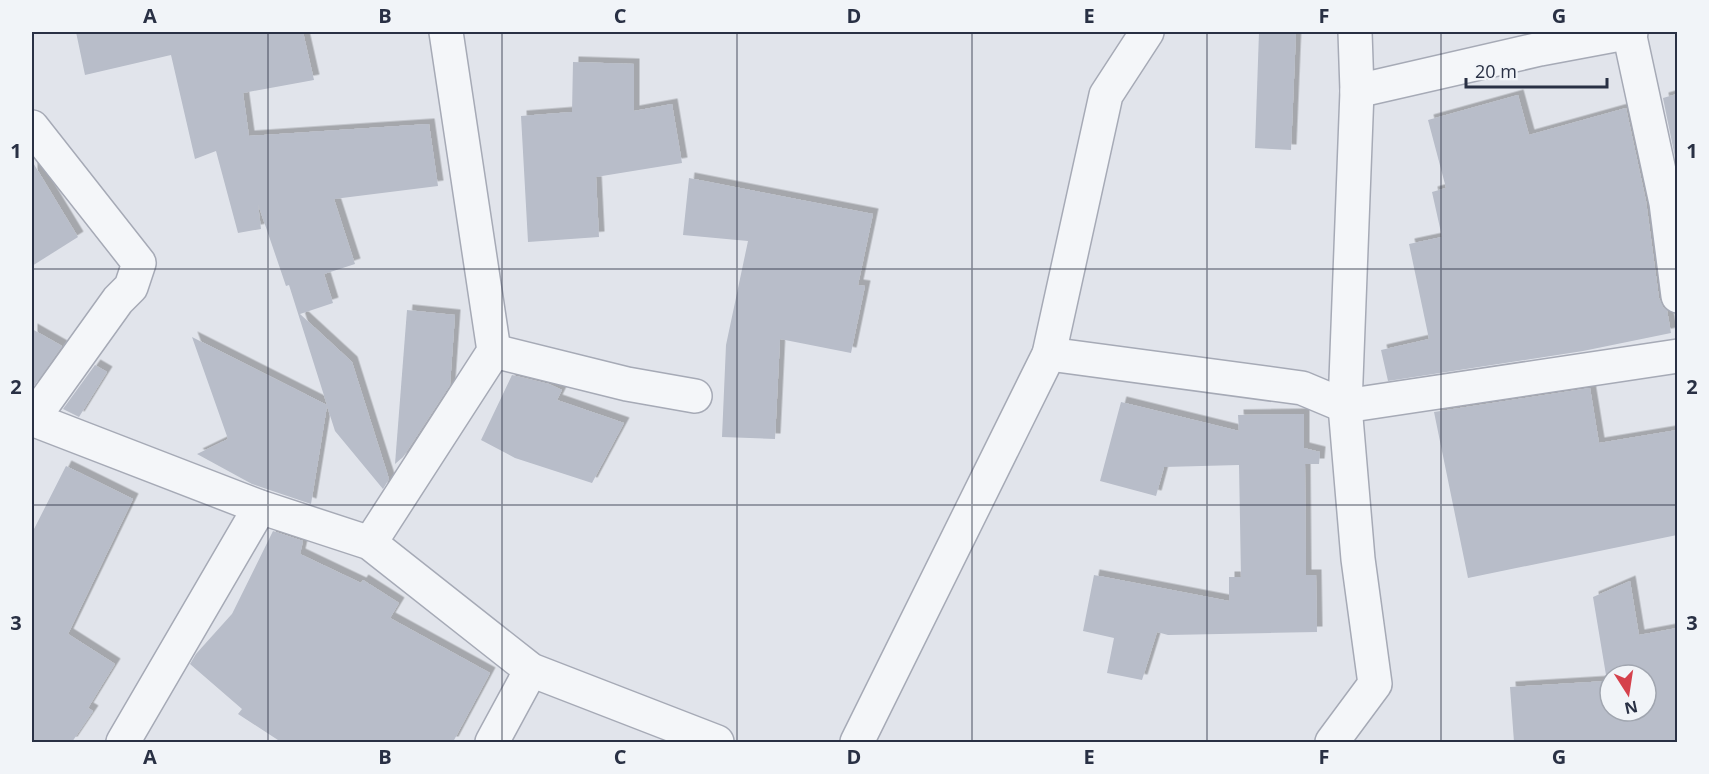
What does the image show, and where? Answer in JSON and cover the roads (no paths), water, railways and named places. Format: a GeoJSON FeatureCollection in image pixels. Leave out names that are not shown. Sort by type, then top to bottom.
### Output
{"type":"FeatureCollection","features":[{"type":"Feature","properties":{"kind":"street"},"geometry":{"type":"LineString","coordinates":[[370,543],[494,351],[446,32]]}},
{"type":"Feature","properties":{"kind":"street"},"geometry":{"type":"LineString","coordinates":[[857,742],[1049,354],[1106,95],[1147,32]]}},
{"type":"Feature","properties":{"kind":"street"},"geometry":{"type":"LineString","coordinates":[[1332,742],[1375,684],[1358,558],[1345,406],[1358,91],[1355,32]]}},
{"type":"Feature","properties":{"kind":"street"},"geometry":{"type":"LineString","coordinates":[[1358,91],[1630,32],[1666,203],[1677,296]]}},
{"type":"Feature","properties":{"kind":"street"},"geometry":{"type":"LineString","coordinates":[[32,126],[139,263],[131,286],[118,300],[32,419],[260,507],[370,543],[531,670],[717,742]]}},
{"type":"Feature","properties":{"kind":"street"},"geometry":{"type":"LineString","coordinates":[[494,351],[627,384],[695,396]]}},
{"type":"Feature","properties":{"kind":"street"},"geometry":{"type":"LineString","coordinates":[[1049,354],[1302,388],[1345,406],[1677,356]]}},
{"type":"Feature","properties":{"kind":"street"},"geometry":{"type":"LineString","coordinates":[[123,742],[260,507]]}},
{"type":"Feature","properties":{"kind":"street"},"geometry":{"type":"LineString","coordinates":[[492,742],[531,670]]}}]}
